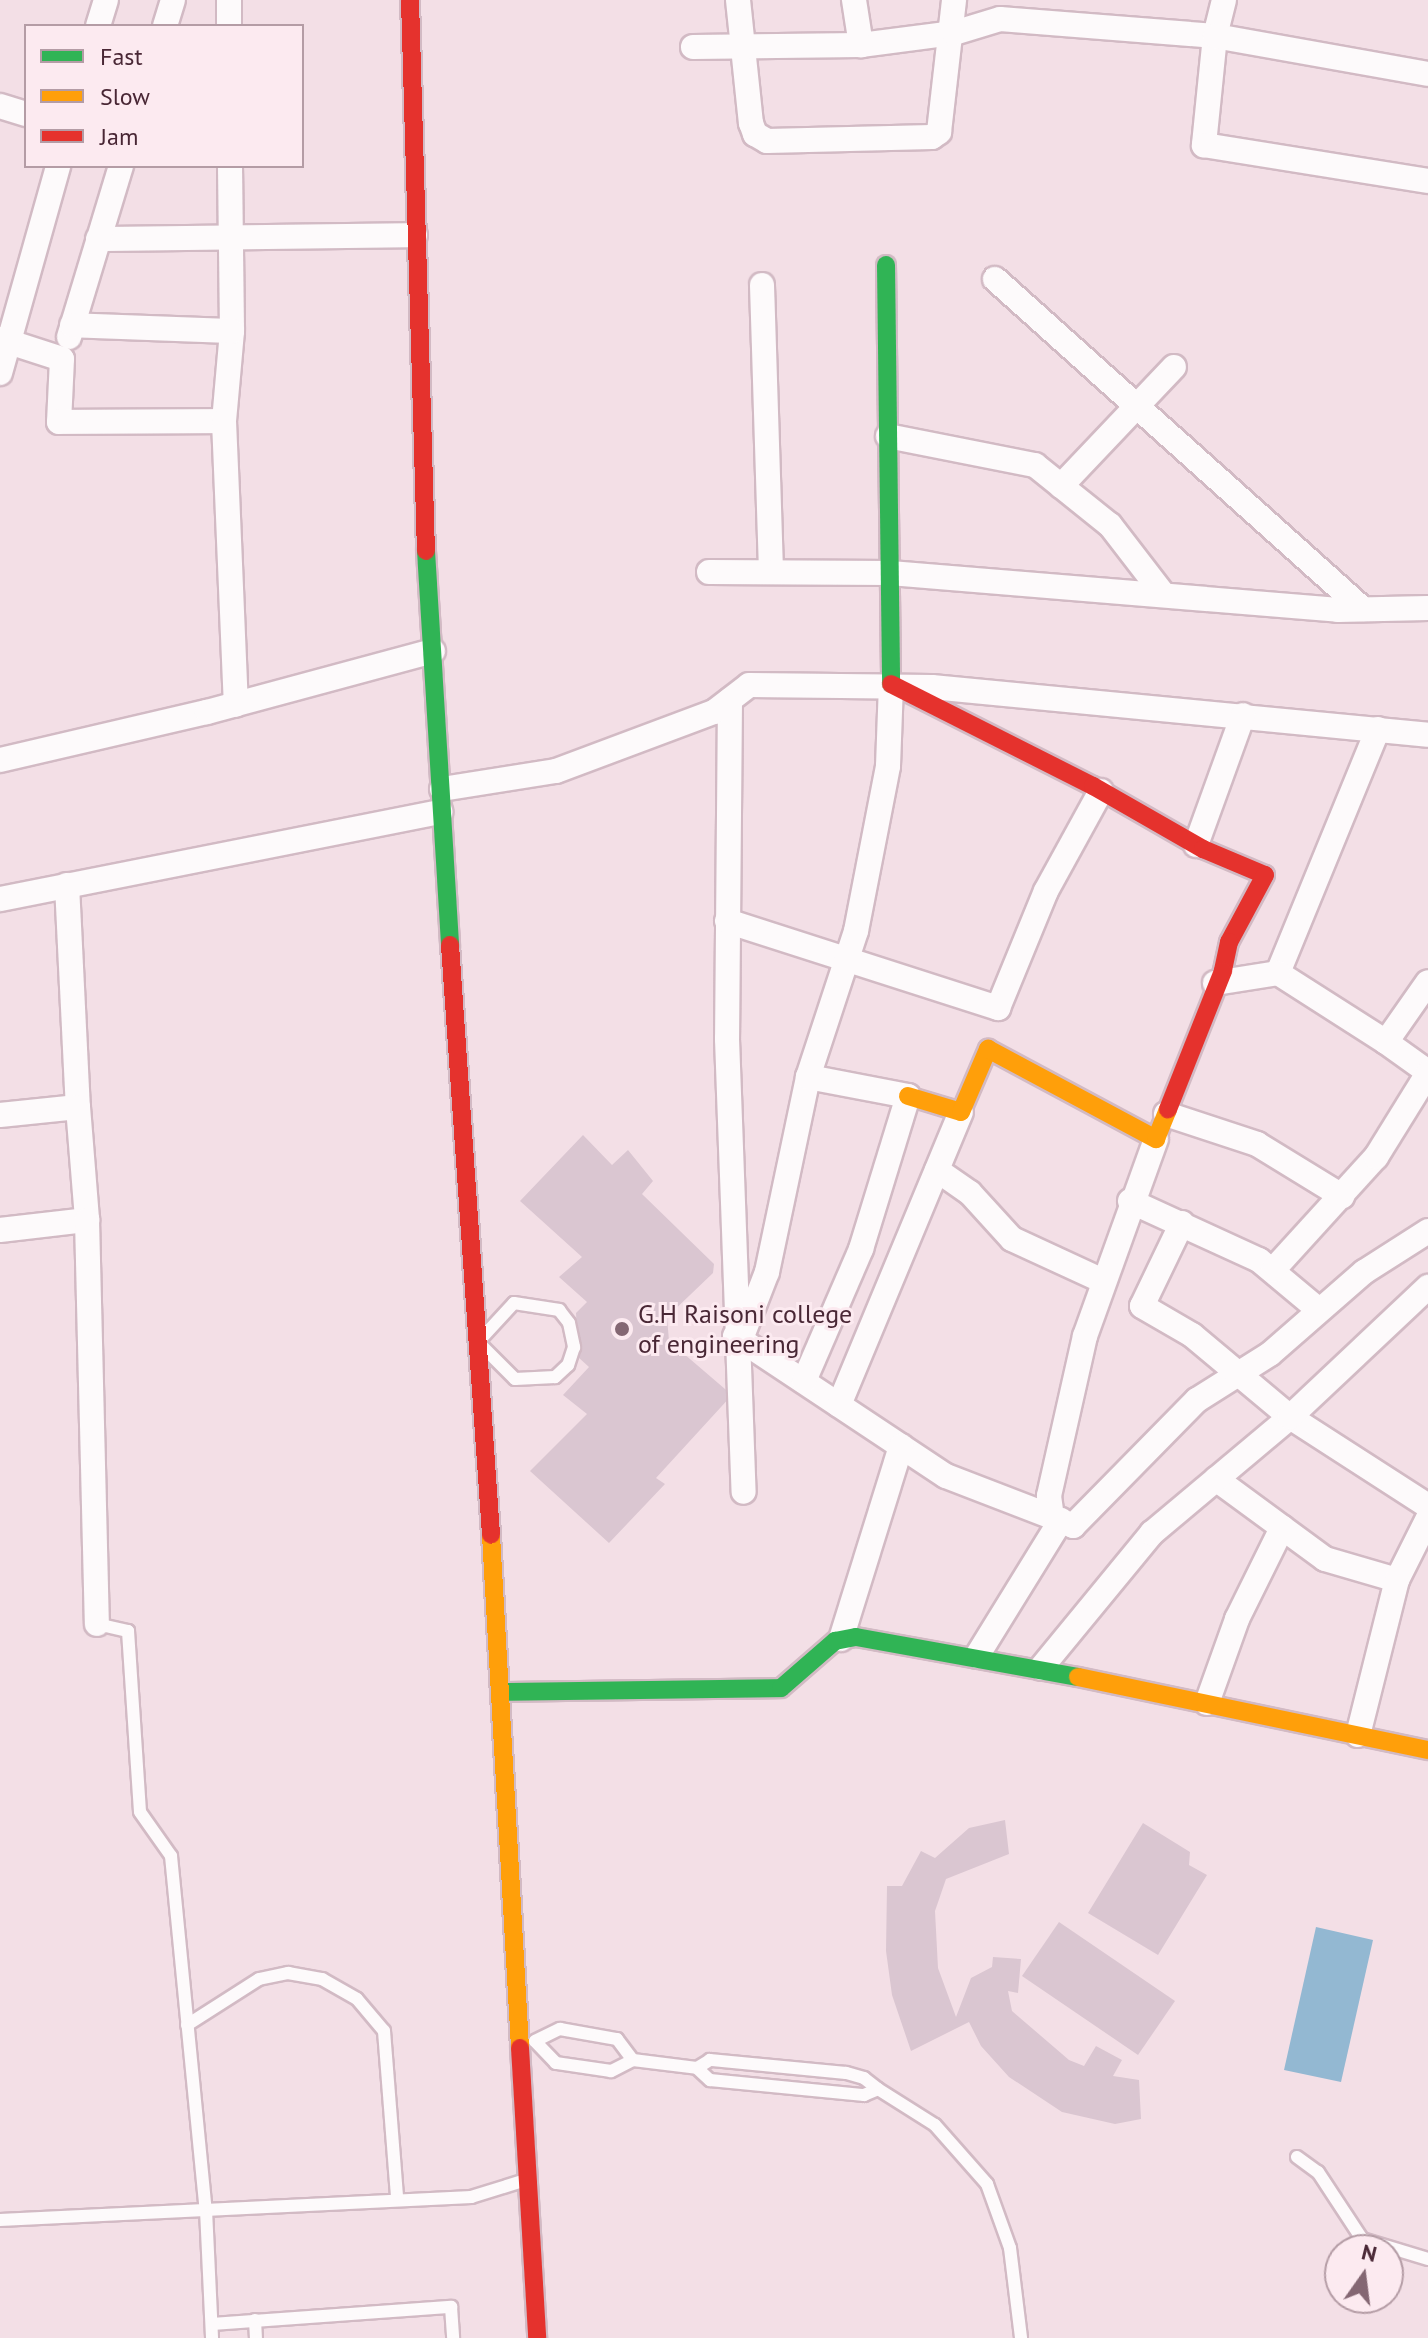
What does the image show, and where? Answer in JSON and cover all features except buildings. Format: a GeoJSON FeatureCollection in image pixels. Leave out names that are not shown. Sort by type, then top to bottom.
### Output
{"type":"FeatureCollection","features":[{"type":"Feature","properties":{"kind":"street"},"geometry":{"type":"LineString","coordinates":[[99,24],[106,0]]}},
{"type":"Feature","properties":{"kind":"street"},"geometry":{"type":"LineString","coordinates":[[166,24],[173,0]]}},
{"type":"Feature","properties":{"kind":"street"},"geometry":{"type":"LineString","coordinates":[[229,0],[229,24]]}},
{"type":"Feature","properties":{"kind":"street"},"geometry":{"type":"LineString","coordinates":[[410,0],[415,235],[441,800],[500,1692],[528,2041],[537,2338]]}},
{"type":"Feature","properties":{"kind":"street"},"geometry":{"type":"LineString","coordinates":[[738,0],[751,123],[755,134],[767,141],[932,137],[943,125],[954,33],[954,0]]}},
{"type":"Feature","properties":{"kind":"street"},"geometry":{"type":"LineString","coordinates":[[854,0],[861,45]]}},
{"type":"Feature","properties":{"kind":"street"},"geometry":{"type":"LineString","coordinates":[[1224,0],[1215,36],[1204,145],[1428,181]]}},
{"type":"Feature","properties":{"kind":"street"},"geometry":{"type":"LineString","coordinates":[[693,47],[861,45],[954,33],[985,22],[1018,19],[1215,36],[1428,74]]}},
{"type":"Feature","properties":{"kind":"street"},"geometry":{"type":"LineString","coordinates":[[0,106],[24,113]]}},
{"type":"Feature","properties":{"kind":"street"},"geometry":{"type":"LineString","coordinates":[[0,373],[4,340],[57,168]]}},
{"type":"Feature","properties":{"kind":"street"},"geometry":{"type":"LineString","coordinates":[[120,168],[62,359],[59,422],[224,421]]}},
{"type":"Feature","properties":{"kind":"street"},"geometry":{"type":"LineString","coordinates":[[230,168],[232,331],[224,421],[236,705]]}},
{"type":"Feature","properties":{"kind":"street"},"geometry":{"type":"LineString","coordinates":[[98,239],[415,235]]}},
{"type":"Feature","properties":{"kind":"street"},"geometry":{"type":"LineString","coordinates":[[738,1338],[767,1272],[808,1077],[848,961],[888,766],[891,686],[886,265]]}},
{"type":"Feature","properties":{"kind":"street"},"geometry":{"type":"LineString","coordinates":[[995,279],[1363,609]]}},
{"type":"Feature","properties":{"kind":"street"},"geometry":{"type":"LineString","coordinates":[[762,285],[771,572]]}},
{"type":"Feature","properties":{"kind":"street"},"geometry":{"type":"LineString","coordinates":[[72,325],[232,331]]}},
{"type":"Feature","properties":{"kind":"street"},"geometry":{"type":"LineString","coordinates":[[4,340],[62,359]]}},
{"type":"Feature","properties":{"kind":"street"},"geometry":{"type":"LineString","coordinates":[[1061,486],[1174,367]]}},
{"type":"Feature","properties":{"kind":"street"},"geometry":{"type":"LineString","coordinates":[[888,436],[1035,465],[1110,525],[1164,595]]}},
{"type":"Feature","properties":{"kind":"street"},"geometry":{"type":"LineString","coordinates":[[709,572],[890,573],[1363,609],[1428,608]]}},
{"type":"Feature","properties":{"kind":"street"},"geometry":{"type":"LineString","coordinates":[[0,760],[236,705],[433,651]]}},
{"type":"Feature","properties":{"kind":"street"},"geometry":{"type":"LineString","coordinates":[[0,899],[441,800],[556,771],[714,712],[749,685],[891,686],[1243,715],[1428,735]]}},
{"type":"Feature","properties":{"kind":"street"},"geometry":{"type":"LineString","coordinates":[[891,686],[1101,791],[1196,845],[1265,875],[1229,942],[1166,1114],[1130,1201],[1085,1336],[1049,1496],[1056,1518],[977,1656]]}},
{"type":"Feature","properties":{"kind":"street"},"geometry":{"type":"LineString","coordinates":[[730,700],[727,921],[744,1492]]}},
{"type":"Feature","properties":{"kind":"street"},"geometry":{"type":"LineString","coordinates":[[1196,845],[1243,715]]}},
{"type":"Feature","properties":{"kind":"street"},"geometry":{"type":"LineString","coordinates":[[1278,973],[1378,729]]}},
{"type":"Feature","properties":{"kind":"street"},"geometry":{"type":"LineString","coordinates":[[839,1405],[988,1049],[998,1008],[1046,891],[1101,791]]}},
{"type":"Feature","properties":{"kind":"street"},"geometry":{"type":"LineString","coordinates":[[67,885],[87,1220],[97,1624]]}},
{"type":"Feature","properties":{"kind":"street"},"geometry":{"type":"LineString","coordinates":[[727,921],[998,1008]]}},
{"type":"Feature","properties":{"kind":"street"},"geometry":{"type":"LineString","coordinates":[[1215,983],[1278,973],[1428,1072],[1388,1142],[1273,1270]]}},
{"type":"Feature","properties":{"kind":"street"},"geometry":{"type":"LineString","coordinates":[[1386,1042],[1428,982]]}},
{"type":"Feature","properties":{"kind":"street"},"geometry":{"type":"LineString","coordinates":[[988,1049],[1156,1139]]}},
{"type":"Feature","properties":{"kind":"street"},"geometry":{"type":"LineString","coordinates":[[808,1077],[908,1096],[961,1112]]}},
{"type":"Feature","properties":{"kind":"street"},"geometry":{"type":"LineString","coordinates":[[804,1381],[861,1249],[908,1096]]}},
{"type":"Feature","properties":{"kind":"street"},"geometry":{"type":"LineString","coordinates":[[0,1115],[78,1107]]}},
{"type":"Feature","properties":{"kind":"street"},"geometry":{"type":"LineString","coordinates":[[1166,1114],[1248,1140],[1342,1196]]}},
{"type":"Feature","properties":{"kind":"street"},"geometry":{"type":"LineString","coordinates":[[937,1170],[970,1193],[1012,1239],[1103,1281]]}},
{"type":"Feature","properties":{"kind":"street"},"geometry":{"type":"LineString","coordinates":[[1130,1201],[1182,1223],[1273,1270],[1319,1310]]}},
{"type":"Feature","properties":{"kind":"street"},"geometry":{"type":"LineString","coordinates":[[0,1230],[87,1220]]}},
{"type":"Feature","properties":{"kind":"street"},"geometry":{"type":"LineString","coordinates":[[1182,1223],[1140,1304],[1192,1335],[1290,1417],[1428,1506]]}},
{"type":"Feature","properties":{"kind":"street"},"geometry":{"type":"LineString","coordinates":[[738,1338],[946,1476],[1073,1526],[1197,1400],[1238,1374],[1364,1272],[1428,1231]]}},
{"type":"Feature","properties":{"kind":"street"},"geometry":{"type":"LineString","coordinates":[[1041,1668],[1130,1556],[1290,1417],[1428,1287]]}},
{"type":"Feature","properties":{"kind":"street"},"geometry":{"type":"LineString","coordinates":[[500,1692],[781,1688],[841,1639],[901,1446]]}},
{"type":"Feature","properties":{"kind":"street"},"geometry":{"type":"LineString","coordinates":[[1216,1479],[1332,1563],[1397,1580]]}},
{"type":"Feature","properties":{"kind":"street"},"geometry":{"type":"LineString","coordinates":[[1358,1735],[1397,1580],[1428,1518]]}},
{"type":"Feature","properties":{"kind":"street"},"geometry":{"type":"LineString","coordinates":[[1207,1703],[1237,1619],[1282,1528]]}},
{"type":"Feature","properties":{"kind":"street"},"geometry":{"type":"LineString","coordinates":[[841,1639],[977,1656],[1041,1668],[1428,1750]]}},
{"type":"Feature","properties":{"kind":"lane"},"geometry":{"type":"LineString","coordinates":[[514,1303],[559,1310],[569,1323],[574,1347],[568,1365],[555,1377],[536,1382],[515,1379],[478,1342],[514,1303]]}},
{"type":"Feature","properties":{"kind":"lane"},"geometry":{"type":"LineString","coordinates":[[97,1624],[128,1631],[140,1812],[171,1856],[206,2210],[212,2338]]}},
{"type":"Feature","properties":{"kind":"lane"},"geometry":{"type":"LineString","coordinates":[[187,2025],[251,1983],[288,1973],[322,1979],[357,1999],[384,2031],[397,2197]]}},
{"type":"Feature","properties":{"kind":"lane"},"geometry":{"type":"LineString","coordinates":[[528,2041],[560,2029],[598,2035],[617,2039],[633,2060]]}},
{"type":"Feature","properties":{"kind":"lane"},"geometry":{"type":"LineString","coordinates":[[528,2041],[556,2063],[611,2071],[633,2060],[697,2068],[710,2080],[864,2095],[878,2089]]}},
{"type":"Feature","properties":{"kind":"lane"},"geometry":{"type":"LineString","coordinates":[[697,2068],[710,2060],[846,2073],[864,2078],[935,2125],[987,2184],[1010,2248],[1021,2338]]}},
{"type":"Feature","properties":{"kind":"lane"},"geometry":{"type":"LineString","coordinates":[[1297,2157],[1318,2172],[1362,2239],[1428,2259]]}},
{"type":"Feature","properties":{"kind":"lane"},"geometry":{"type":"LineString","coordinates":[[0,2220],[397,2197],[471,2197],[530,2179]]}},
{"type":"Feature","properties":{"kind":"lane"},"geometry":{"type":"LineString","coordinates":[[212,2324],[451,2307],[453,2338]]}},
{"type":"Feature","properties":{"kind":"lane"},"geometry":{"type":"LineString","coordinates":[[255,2320],[256,2338]]}},
{"type":"Feature","properties":{"kind":"water"},"geometry":{"type":"Polygon","coordinates":[[[1316,1927],[1373,1940],[1341,2082],[1284,2070],[1316,1927]]]}},
{"type":"Feature","properties":{"kind":"traffic: fast"},"geometry":{"type":"LineString","coordinates":[[886,265],[891,684]]}},
{"type":"Feature","properties":{"kind":"traffic: fast"},"geometry":{"type":"LineString","coordinates":[[426,551],[450,945]]}},
{"type":"Feature","properties":{"kind":"traffic: fast"},"geometry":{"type":"LineString","coordinates":[[500,1692],[781,1688],[835,1641],[856,1637],[1078,1677]]}},
{"type":"Feature","properties":{"kind":"traffic: slow"},"geometry":{"type":"LineString","coordinates":[[908,1096],[961,1112],[988,1049],[1156,1139],[1168,1109]]}},
{"type":"Feature","properties":{"kind":"traffic: slow"},"geometry":{"type":"LineString","coordinates":[[491,1535],[520,2048]]}},
{"type":"Feature","properties":{"kind":"traffic: slow"},"geometry":{"type":"LineString","coordinates":[[1078,1677],[1428,1750]]}},
{"type":"Feature","properties":{"kind":"traffic: jam"},"geometry":{"type":"LineString","coordinates":[[410,0],[426,551]]}},
{"type":"Feature","properties":{"kind":"traffic: jam"},"geometry":{"type":"LineString","coordinates":[[891,684],[1093,786],[1203,849],[1265,875],[1229,942],[1223,971],[1168,1109]]}},
{"type":"Feature","properties":{"kind":"traffic: jam"},"geometry":{"type":"LineString","coordinates":[[450,945],[491,1535]]}},
{"type":"Feature","properties":{"kind":"traffic: jam"},"geometry":{"type":"LineString","coordinates":[[520,2048],[537,2338]]}},
{"type":"Feature","properties":{"kind":"place","name":"G.H Raisoni college of engineering"},"geometry":{"type":"Point","coordinates":[622,1329]}}]}
